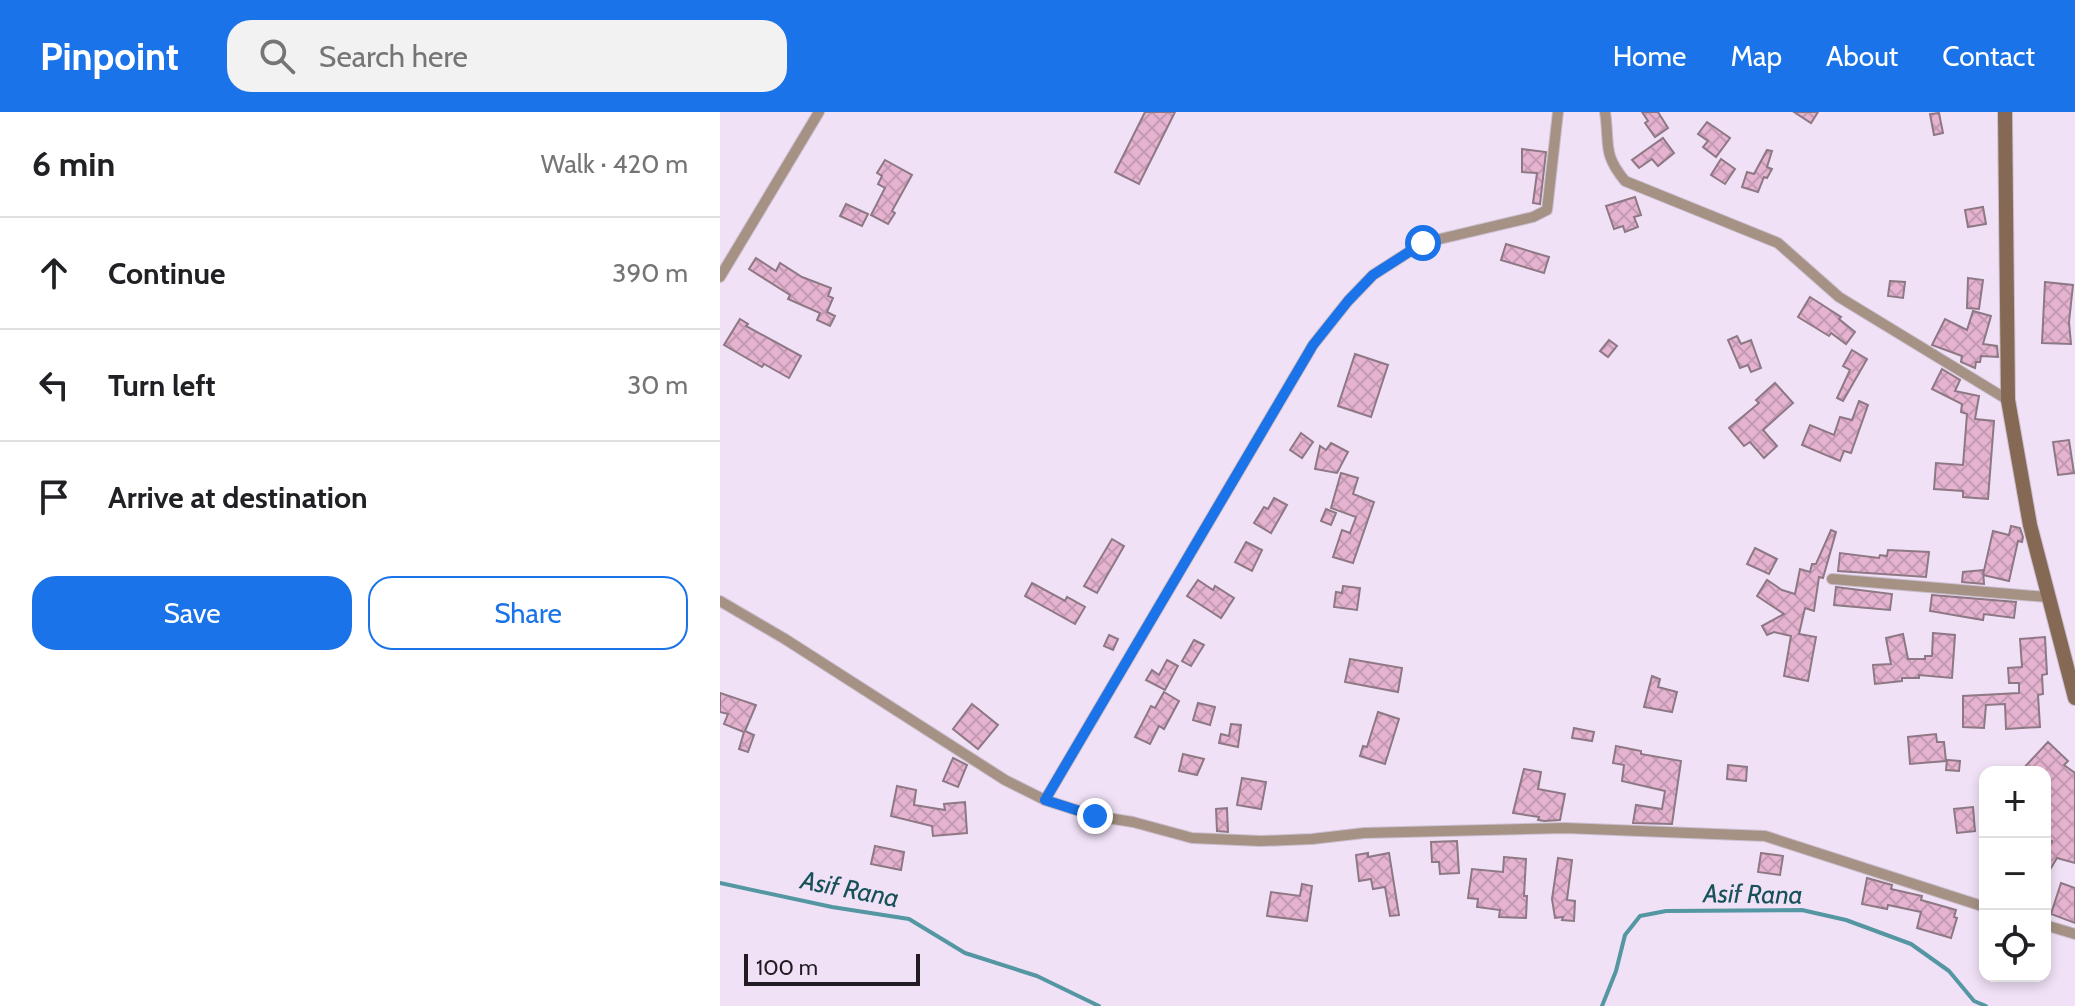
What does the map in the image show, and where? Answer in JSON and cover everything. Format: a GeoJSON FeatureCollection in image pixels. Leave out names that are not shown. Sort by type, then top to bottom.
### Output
{"type":"FeatureCollection","features":[{"type":"Feature","properties":{"kind":"main road"},"geometry":{"type":"LineString","coordinates":[[2005,112],[2008,400],[2030,525],[2075,698]]}},
{"type":"Feature","properties":{"kind":"street"},"geometry":{"type":"LineString","coordinates":[[720,277],[819,112]]}},
{"type":"Feature","properties":{"kind":"street"},"geometry":{"type":"LineString","coordinates":[[1045,800],[1313,345],[1373,275],[1423,243],[1533,217],[1547,210],[1558,112]]}},
{"type":"Feature","properties":{"kind":"street"},"geometry":{"type":"LineString","coordinates":[[1605,112],[1607,149],[1612,166],[1625,181],[1778,243],[1839,297],[2008,400]]}},
{"type":"Feature","properties":{"kind":"street"},"geometry":{"type":"LineString","coordinates":[[1832,579],[2047,597]]}},
{"type":"Feature","properties":{"kind":"street"},"geometry":{"type":"LineString","coordinates":[[720,601],[1005,780],[1045,800],[1095,816],[1133,822],[1192,838],[1287,840],[1364,833],[1565,828],[1765,836],[1979,905]]}},
{"type":"Feature","properties":{"kind":"street"},"geometry":{"type":"LineString","coordinates":[[2051,927],[2075,934]]}},
{"type":"Feature","properties":{"kind":"building"},"geometry":{"type":"Polygon","coordinates":[[[1145,112],[1175,112],[1139,184],[1115,172],[1145,112]]]}},
{"type":"Feature","properties":{"kind":"building"},"geometry":{"type":"Polygon","coordinates":[[[1642,112],[1658,112],[1668,128],[1655,137],[1645,123],[1648,121],[1642,112]]]}},
{"type":"Feature","properties":{"kind":"building"},"geometry":{"type":"Polygon","coordinates":[[[1794,112],[1818,112],[1811,123],[1794,112]]]}},
{"type":"Feature","properties":{"kind":"building"},"geometry":{"type":"Polygon","coordinates":[[[1939,113],[1943,133],[1934,135],[1930,114],[1939,113]]]}},
{"type":"Feature","properties":{"kind":"building"},"geometry":{"type":"Polygon","coordinates":[[[1707,122],[1730,138],[1716,157],[1703,147],[1708,141],[1698,134],[1707,122]]]}},
{"type":"Feature","properties":{"kind":"building"},"geometry":{"type":"Polygon","coordinates":[[[1663,138],[1674,153],[1658,166],[1652,159],[1639,168],[1632,160],[1663,138]]]}},
{"type":"Feature","properties":{"kind":"building"},"geometry":{"type":"Polygon","coordinates":[[[1522,149],[1546,152],[1540,204],[1533,203],[1537,173],[1522,172],[1522,149]]]}},
{"type":"Feature","properties":{"kind":"building"},"geometry":{"type":"Polygon","coordinates":[[[1767,150],[1772,151],[1767,167],[1772,169],[1767,178],[1764,177],[1758,192],[1742,187],[1747,172],[1754,174],[1767,150]]]}},
{"type":"Feature","properties":{"kind":"building"},"geometry":{"type":"Polygon","coordinates":[[[1721,159],[1735,169],[1725,184],[1711,175],[1721,159]]]}},
{"type":"Feature","properties":{"kind":"building"},"geometry":{"type":"Polygon","coordinates":[[[885,160],[912,175],[888,224],[871,215],[885,188],[878,184],[882,176],[877,173],[885,160]]]}},
{"type":"Feature","properties":{"kind":"building"},"geometry":{"type":"Polygon","coordinates":[[[1635,197],[1641,215],[1634,217],[1638,227],[1625,232],[1623,226],[1614,229],[1606,206],[1635,197]]]}},
{"type":"Feature","properties":{"kind":"building"},"geometry":{"type":"Polygon","coordinates":[[[846,204],[868,214],[862,226],[840,216],[846,204]]]}},
{"type":"Feature","properties":{"kind":"building"},"geometry":{"type":"Polygon","coordinates":[[[1983,207],[1986,224],[1968,227],[1965,210],[1983,207]]]}},
{"type":"Feature","properties":{"kind":"building"},"geometry":{"type":"Polygon","coordinates":[[[1506,244],[1549,257],[1544,273],[1501,260],[1506,244]]]}},
{"type":"Feature","properties":{"kind":"building"},"geometry":{"type":"Polygon","coordinates":[[[756,258],[776,271],[780,263],[802,277],[831,288],[828,296],[833,298],[827,312],[835,316],[830,326],[817,320],[820,313],[788,299],[790,295],[749,269],[756,258]]]}},
{"type":"Feature","properties":{"kind":"building"},"geometry":{"type":"Polygon","coordinates":[[[1968,278],[1983,280],[1979,309],[1967,308],[1968,278]]]}},
{"type":"Feature","properties":{"kind":"building"},"geometry":{"type":"Polygon","coordinates":[[[1890,281],[1905,282],[1903,298],[1888,296],[1890,281]]]}},
{"type":"Feature","properties":{"kind":"building"},"geometry":{"type":"Polygon","coordinates":[[[2045,282],[2073,285],[2069,322],[2071,344],[2042,343],[2045,282]]]}},
{"type":"Feature","properties":{"kind":"building"},"geometry":{"type":"Polygon","coordinates":[[[1810,297],[1841,317],[1839,319],[1855,332],[1846,344],[1798,317],[1810,297]]]}},
{"type":"Feature","properties":{"kind":"building"},"geometry":{"type":"Polygon","coordinates":[[[1973,311],[1991,316],[1983,344],[1997,346],[1998,357],[1981,356],[1975,368],[1961,362],[1962,356],[1932,345],[1945,319],[1967,330],[1973,311]]]}},
{"type":"Feature","properties":{"kind":"building"},"geometry":{"type":"Polygon","coordinates":[[[740,319],[748,324],[746,326],[801,356],[789,378],[764,364],[762,367],[724,345],[740,319]]]}},
{"type":"Feature","properties":{"kind":"building"},"geometry":{"type":"Polygon","coordinates":[[[1737,336],[1741,344],[1751,340],[1761,368],[1751,372],[1748,365],[1740,368],[1728,340],[1737,336]]]}},
{"type":"Feature","properties":{"kind":"building"},"geometry":{"type":"Polygon","coordinates":[[[1609,340],[1617,346],[1608,357],[1600,351],[1609,340]]]}},
{"type":"Feature","properties":{"kind":"building"},"geometry":{"type":"Polygon","coordinates":[[[1852,350],[1867,359],[1843,401],[1837,398],[1850,370],[1843,366],[1852,350]]]}},
{"type":"Feature","properties":{"kind":"building"},"geometry":{"type":"Polygon","coordinates":[[[1355,354],[1388,365],[1371,417],[1338,406],[1355,354]]]}},
{"type":"Feature","properties":{"kind":"building"},"geometry":{"type":"Polygon","coordinates":[[[1942,369],[1960,380],[1955,391],[1979,396],[1975,419],[1994,421],[1988,499],[1963,497],[1963,491],[1934,489],[1936,463],[1963,465],[1967,414],[1961,412],[1962,404],[1932,389],[1942,369]]]}},
{"type":"Feature","properties":{"kind":"building"},"geometry":{"type":"Polygon","coordinates":[[[1775,383],[1793,403],[1763,430],[1777,446],[1764,458],[1750,442],[1744,446],[1729,428],[1759,403],[1756,400],[1775,383]]]}},
{"type":"Feature","properties":{"kind":"building"},"geometry":{"type":"Polygon","coordinates":[[[1859,401],[1868,405],[1851,453],[1844,451],[1840,461],[1802,445],[1810,425],[1834,435],[1840,417],[1852,420],[1859,401]]]}},
{"type":"Feature","properties":{"kind":"building"},"geometry":{"type":"Polygon","coordinates":[[[1301,433],[1313,442],[1302,458],[1290,450],[1301,433]]]}},
{"type":"Feature","properties":{"kind":"building"},"geometry":{"type":"Polygon","coordinates":[[[2069,440],[2074,473],[2058,475],[2053,442],[2069,440]]]}},
{"type":"Feature","properties":{"kind":"building"},"geometry":{"type":"Polygon","coordinates":[[[1331,443],[1348,452],[1337,473],[1315,469],[1320,446],[1326,450],[1331,443]]]}},
{"type":"Feature","properties":{"kind":"building"},"geometry":{"type":"Polygon","coordinates":[[[1341,473],[1358,478],[1353,494],[1374,502],[1353,563],[1333,557],[1342,530],[1350,533],[1356,517],[1331,508],[1341,473]]]}},
{"type":"Feature","properties":{"kind":"building"},"geometry":{"type":"Polygon","coordinates":[[[1274,498],[1287,505],[1271,533],[1254,523],[1274,498]]]}},
{"type":"Feature","properties":{"kind":"building"},"geometry":{"type":"Polygon","coordinates":[[[1326,509],[1336,513],[1331,525],[1321,521],[1326,509]]]}},
{"type":"Feature","properties":{"kind":"building"},"geometry":{"type":"Polygon","coordinates":[[[2011,526],[2020,528],[2023,537],[2022,542],[2018,541],[2009,581],[1983,575],[1993,531],[2009,535],[2011,526]]]}},
{"type":"Feature","properties":{"kind":"building"},"geometry":{"type":"Polygon","coordinates":[[[1831,530],[1836,532],[1823,578],[1819,577],[1814,611],[1805,608],[1799,634],[1816,637],[1808,681],[1784,676],[1791,636],[1774,632],[1767,635],[1762,626],[1784,614],[1757,596],[1767,580],[1795,594],[1800,569],[1810,572],[1831,530]]]}},
{"type":"Feature","properties":{"kind":"building"},"geometry":{"type":"Polygon","coordinates":[[[1112,539],[1124,546],[1097,593],[1084,586],[1112,539]]]}},
{"type":"Feature","properties":{"kind":"building"},"geometry":{"type":"Polygon","coordinates":[[[1246,542],[1262,550],[1252,571],[1235,562],[1246,542]]]}},
{"type":"Feature","properties":{"kind":"building"},"geometry":{"type":"Polygon","coordinates":[[[1755,548],[1777,559],[1769,574],[1747,564],[1755,548]]]}},
{"type":"Feature","properties":{"kind":"building"},"geometry":{"type":"Polygon","coordinates":[[[1888,550],[1929,552],[1926,577],[1838,571],[1840,553],[1879,558],[1880,555],[1887,556],[1888,550]]]}},
{"type":"Feature","properties":{"kind":"building"},"geometry":{"type":"Polygon","coordinates":[[[1983,570],[1984,584],[1962,582],[1963,572],[1983,570]]]}},
{"type":"Feature","properties":{"kind":"building"},"geometry":{"type":"Polygon","coordinates":[[[1198,580],[1234,598],[1221,618],[1187,596],[1198,580]]]}},
{"type":"Feature","properties":{"kind":"building"},"geometry":{"type":"Polygon","coordinates":[[[1032,583],[1065,601],[1067,597],[1085,607],[1075,624],[1025,596],[1032,583]]]}},
{"type":"Feature","properties":{"kind":"building"},"geometry":{"type":"Polygon","coordinates":[[[1343,586],[1360,588],[1357,610],[1334,607],[1336,592],[1342,593],[1343,586]]]}},
{"type":"Feature","properties":{"kind":"building"},"geometry":{"type":"Polygon","coordinates":[[[1836,587],[1892,594],[1890,610],[1834,605],[1836,587]]]}},
{"type":"Feature","properties":{"kind":"building"},"geometry":{"type":"Polygon","coordinates":[[[1932,595],[2016,602],[2014,618],[1984,614],[1983,620],[1930,611],[1932,595]]]}},
{"type":"Feature","properties":{"kind":"building"},"geometry":{"type":"Polygon","coordinates":[[[1933,633],[1955,635],[1952,678],[1919,675],[1919,678],[1875,684],[1873,665],[1891,664],[1886,638],[1903,634],[1908,659],[1925,659],[1925,656],[1932,656],[1933,633]]]}},
{"type":"Feature","properties":{"kind":"building"},"geometry":{"type":"Polygon","coordinates":[[[1109,635],[1118,639],[1113,650],[1104,646],[1109,635]]]}},
{"type":"Feature","properties":{"kind":"building"},"geometry":{"type":"Polygon","coordinates":[[[2045,637],[2047,674],[2042,675],[2043,694],[2038,695],[2040,727],[2006,729],[2005,704],[1986,705],[1984,728],[1963,727],[1963,696],[2019,693],[2019,683],[2009,683],[2008,668],[2022,667],[2020,639],[2045,637]]]}},
{"type":"Feature","properties":{"kind":"building"},"geometry":{"type":"Polygon","coordinates":[[[1194,640],[1204,645],[1191,666],[1182,661],[1194,640]]]}},
{"type":"Feature","properties":{"kind":"building"},"geometry":{"type":"Polygon","coordinates":[[[1350,659],[1402,668],[1398,692],[1345,682],[1350,659]]]}},
{"type":"Feature","properties":{"kind":"building"},"geometry":{"type":"Polygon","coordinates":[[[1167,660],[1178,666],[1165,690],[1146,680],[1152,670],[1159,675],[1167,660]]]}},
{"type":"Feature","properties":{"kind":"building"},"geometry":{"type":"Polygon","coordinates":[[[1652,676],[1660,679],[1658,687],[1677,692],[1672,712],[1644,707],[1652,676]]]}},
{"type":"Feature","properties":{"kind":"building"},"geometry":{"type":"Polygon","coordinates":[[[1164,692],[1179,701],[1164,729],[1159,726],[1150,744],[1135,737],[1151,706],[1155,708],[1164,692]]]}},
{"type":"Feature","properties":{"kind":"building"},"geometry":{"type":"Polygon","coordinates":[[[720,693],[756,705],[745,731],[754,735],[748,752],[739,749],[744,732],[724,724],[728,714],[720,712],[720,693]]]}},
{"type":"Feature","properties":{"kind":"building"},"geometry":{"type":"Polygon","coordinates":[[[1198,703],[1215,707],[1210,725],[1193,720],[1198,703]]]}},
{"type":"Feature","properties":{"kind":"building"},"geometry":{"type":"Polygon","coordinates":[[[972,704],[998,725],[978,749],[953,729],[972,704]]]}},
{"type":"Feature","properties":{"kind":"building"},"geometry":{"type":"Polygon","coordinates":[[[1378,712],[1399,719],[1385,764],[1360,756],[1363,746],[1367,747],[1378,712]]]}},
{"type":"Feature","properties":{"kind":"building"},"geometry":{"type":"Polygon","coordinates":[[[1231,724],[1241,725],[1238,747],[1219,743],[1221,734],[1229,736],[1231,724]]]}},
{"type":"Feature","properties":{"kind":"building"},"geometry":{"type":"Polygon","coordinates":[[[1574,728],[1594,732],[1592,741],[1572,738],[1574,728]]]}},
{"type":"Feature","properties":{"kind":"building"},"geometry":{"type":"Polygon","coordinates":[[[1936,734],[1937,742],[1944,742],[1946,761],[1910,764],[1908,737],[1936,734]]]}},
{"type":"Feature","properties":{"kind":"building"},"geometry":{"type":"Polygon","coordinates":[[[2048,742],[2068,761],[2064,765],[2075,773],[2075,863],[2057,858],[2051,868],[2051,766],[2026,766],[2048,742]]]}},
{"type":"Feature","properties":{"kind":"building"},"geometry":{"type":"Polygon","coordinates":[[[1616,746],[1681,761],[1672,824],[1633,823],[1636,805],[1662,809],[1665,791],[1622,781],[1624,765],[1613,763],[1616,746]]]}},
{"type":"Feature","properties":{"kind":"building"},"geometry":{"type":"Polygon","coordinates":[[[1183,754],[1204,759],[1197,775],[1179,771],[1183,754]]]}},
{"type":"Feature","properties":{"kind":"building"},"geometry":{"type":"Polygon","coordinates":[[[953,758],[967,765],[958,787],[943,781],[953,758]]]}},
{"type":"Feature","properties":{"kind":"building"},"geometry":{"type":"Polygon","coordinates":[[[1947,760],[1960,761],[1959,771],[1946,770],[1947,760]]]}},
{"type":"Feature","properties":{"kind":"building"},"geometry":{"type":"Polygon","coordinates":[[[1728,765],[1747,767],[1746,781],[1727,779],[1728,765]]]}},
{"type":"Feature","properties":{"kind":"building"},"geometry":{"type":"Polygon","coordinates":[[[1524,769],[1541,772],[1538,789],[1565,794],[1560,820],[1544,821],[1538,820],[1539,817],[1513,813],[1524,769]]]}},
{"type":"Feature","properties":{"kind":"building"},"geometry":{"type":"Polygon","coordinates":[[[1242,778],[1266,782],[1261,809],[1237,805],[1242,778]]]}},
{"type":"Feature","properties":{"kind":"building"},"geometry":{"type":"Polygon","coordinates":[[[897,786],[916,790],[914,805],[945,810],[944,804],[965,802],[967,833],[933,836],[932,826],[891,816],[897,786]]]}},
{"type":"Feature","properties":{"kind":"building"},"geometry":{"type":"Polygon","coordinates":[[[1973,807],[1975,831],[1957,833],[1954,809],[1973,807]]]}},
{"type":"Feature","properties":{"kind":"building"},"geometry":{"type":"Polygon","coordinates":[[[1227,808],[1228,832],[1217,831],[1216,809],[1227,808]]]}},
{"type":"Feature","properties":{"kind":"building"},"geometry":{"type":"Polygon","coordinates":[[[1457,841],[1459,873],[1440,874],[1439,862],[1432,862],[1431,842],[1457,841]]]}},
{"type":"Feature","properties":{"kind":"building"},"geometry":{"type":"Polygon","coordinates":[[[875,846],[904,852],[901,870],[871,864],[875,846]]]}},
{"type":"Feature","properties":{"kind":"building"},"geometry":{"type":"Polygon","coordinates":[[[1368,853],[1368,857],[1389,853],[1399,915],[1390,916],[1385,887],[1373,889],[1371,879],[1359,881],[1356,855],[1368,853]]]}},
{"type":"Feature","properties":{"kind":"building"},"geometry":{"type":"Polygon","coordinates":[[[1761,853],[1783,856],[1780,875],[1758,872],[1761,853]]]}},
{"type":"Feature","properties":{"kind":"building"},"geometry":{"type":"Polygon","coordinates":[[[1504,857],[1526,859],[1526,918],[1499,917],[1500,910],[1477,907],[1478,899],[1468,898],[1472,869],[1503,872],[1504,857]]]}},
{"type":"Feature","properties":{"kind":"building"},"geometry":{"type":"Polygon","coordinates":[[[1558,858],[1572,860],[1567,900],[1575,901],[1574,921],[1555,918],[1552,899],[1558,858]]]}},
{"type":"Feature","properties":{"kind":"building"},"geometry":{"type":"Polygon","coordinates":[[[1867,878],[1892,885],[1891,889],[1922,896],[1921,900],[1956,910],[1951,938],[1917,928],[1921,912],[1888,905],[1887,909],[1862,904],[1867,878]]]}},
{"type":"Feature","properties":{"kind":"building"},"geometry":{"type":"Polygon","coordinates":[[[2061,883],[2075,888],[2075,923],[2051,914],[2061,883]]]}},
{"type":"Feature","properties":{"kind":"building"},"geometry":{"type":"Polygon","coordinates":[[[1302,884],[1312,886],[1307,921],[1267,916],[1271,892],[1300,896],[1302,884]]]}},
{"type":"Feature","properties":{"kind":"waterway","name":"Asif Rana"},"geometry":{"type":"LineString","coordinates":[[720,883],[832,907],[909,919],[965,953],[1037,976],[1099,1006]]}},
{"type":"Feature","properties":{"kind":"waterway","name":"Asif Rana"},"geometry":{"type":"LineString","coordinates":[[1602,1006],[1616,971],[1625,935],[1640,916],[1666,911],[1802,910],[1846,920],[1911,944],[1949,971],[1974,1001],[1986,1006]]}},
{"type":"Feature","properties":{"kind":"route"},"geometry":{"type":"LineString","coordinates":[[1095,816],[1045,800],[1313,345],[1373,275],[1423,243]]}}]}
